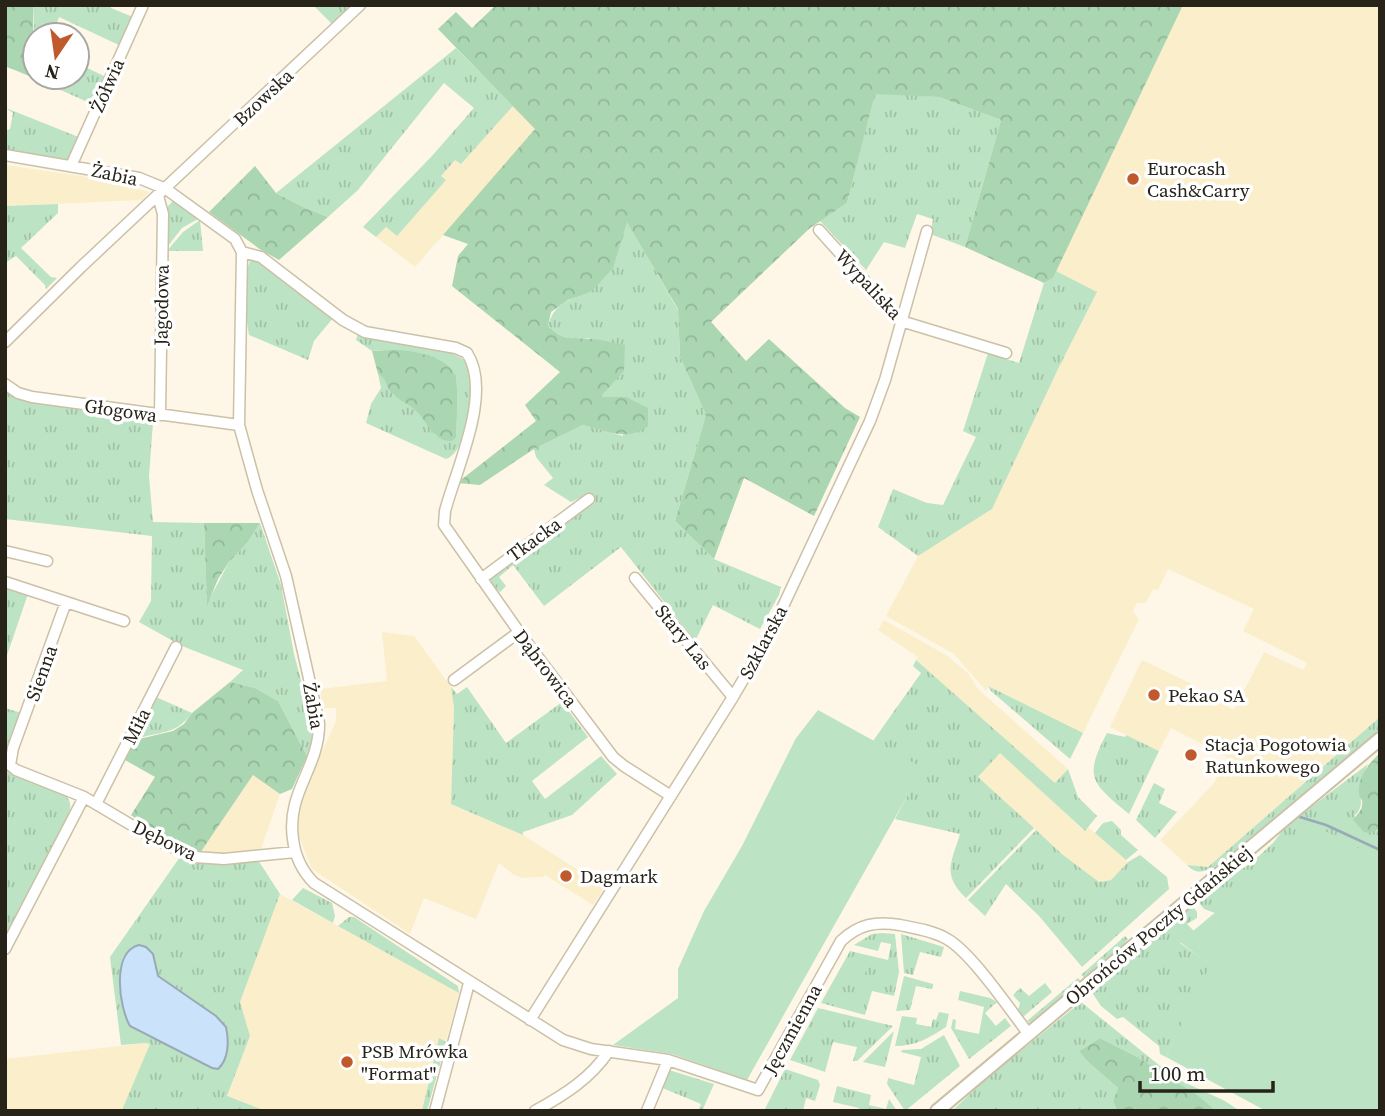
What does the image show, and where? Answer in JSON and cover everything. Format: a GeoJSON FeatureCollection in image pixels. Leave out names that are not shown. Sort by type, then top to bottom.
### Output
{"type":"FeatureCollection","features":[{"type":"Feature","properties":{"kind":"street","name":"Żółwia"},"geometry":{"type":"LineString","coordinates":[[71,166],[143,5]]}},
{"type":"Feature","properties":{"kind":"street","name":"Bzowska"},"geometry":{"type":"LineString","coordinates":[[162,192],[360,5]]}},
{"type":"Feature","properties":{"kind":"street","name":"Żabia"},"geometry":{"type":"LineString","coordinates":[[5,155],[129,175],[162,192],[235,239],[242,252],[239,425],[257,490],[286,576],[319,723],[320,740],[294,803],[291,819],[295,852],[302,868],[314,883],[470,983]]}},
{"type":"Feature","properties":{"kind":"street"},"geometry":{"type":"LineString","coordinates":[[5,342],[162,192]]}},
{"type":"Feature","properties":{"kind":"street","name":"Jagodowa"},"geometry":{"type":"LineString","coordinates":[[160,415],[162,192]]}},
{"type":"Feature","properties":{"kind":"street","name":"Wypaliska"},"geometry":{"type":"LineString","coordinates":[[819,230],[901,321],[1006,353]]}},
{"type":"Feature","properties":{"kind":"street","name":"Szklarska"},"geometry":{"type":"LineString","coordinates":[[530,1020],[733,697],[769,634],[870,421],[885,380],[927,231]]}},
{"type":"Feature","properties":{"kind":"street","name":"Żabia"},"geometry":{"type":"LineString","coordinates":[[242,252],[261,257],[343,320],[371,334],[456,348],[470,357],[477,396],[444,517]]}},
{"type":"Feature","properties":{"kind":"street","name":"Głogowa"},"geometry":{"type":"LineString","coordinates":[[5,384],[18,393],[32,397],[239,425]]}},
{"type":"Feature","properties":{"kind":"street","name":"Tkacka"},"geometry":{"type":"LineString","coordinates":[[481,579],[589,499]]}},
{"type":"Feature","properties":{"kind":"street","name":"Dąbrowica"},"geometry":{"type":"LineString","coordinates":[[444,517],[451,537],[614,757],[671,796]]}},
{"type":"Feature","properties":{"kind":"street"},"geometry":{"type":"LineString","coordinates":[[5,551],[47,561]]}},
{"type":"Feature","properties":{"kind":"street","name":"Stary Las"},"geometry":{"type":"LineString","coordinates":[[635,578],[733,697]]}},
{"type":"Feature","properties":{"kind":"street"},"geometry":{"type":"LineString","coordinates":[[5,582],[124,621]]}},
{"type":"Feature","properties":{"kind":"street","name":"Sienna"},"geometry":{"type":"LineString","coordinates":[[66,602],[10,762],[16,770],[84,797]]}},
{"type":"Feature","properties":{"kind":"street"},"geometry":{"type":"LineString","coordinates":[[454,680],[519,632]]}},
{"type":"Feature","properties":{"kind":"street","name":"Miła"},"geometry":{"type":"LineString","coordinates":[[96,804],[176,647]]}},
{"type":"Feature","properties":{"kind":"street","name":"Obrońców Poczty Gdańskiej"},"geometry":{"type":"LineString","coordinates":[[937,1111],[1380,739]]}},
{"type":"Feature","properties":{"kind":"street"},"geometry":{"type":"LineString","coordinates":[[5,949],[84,797]]}},
{"type":"Feature","properties":{"kind":"street","name":"Dębowa"},"geometry":{"type":"LineString","coordinates":[[84,797],[155,839],[194,858],[225,859],[295,852]]}},
{"type":"Feature","properties":{"kind":"street","name":"Jęczmienna"},"geometry":{"type":"LineString","coordinates":[[470,983],[573,1044],[668,1060],[758,1090],[841,941],[860,926],[879,923],[904,926],[948,939],[981,973],[1028,1033]]}},
{"type":"Feature","properties":{"kind":"street"},"geometry":{"type":"LineString","coordinates":[[435,1111],[470,983]]}},
{"type":"Feature","properties":{"kind":"street"},"geometry":{"type":"LineString","coordinates":[[535,1111],[570,1091],[594,1070],[609,1051]]}},
{"type":"Feature","properties":{"kind":"street"},"geometry":{"type":"LineString","coordinates":[[647,1111],[668,1060]]}},
{"type":"Feature","properties":{"kind":"shaded area"},"geometry":{"type":"Polygon","coordinates":[[[1183,5],[1380,5],[1380,717],[1208,867],[1187,865],[1160,840],[1214,783],[1227,757],[1171,728],[1159,751],[1110,727],[1142,660],[1192,684],[1190,688],[1234,710],[1264,652],[1303,670],[1307,663],[1243,631],[1254,609],[1168,569],[1158,590],[1153,589],[1146,603],[1137,603],[1133,611],[1139,619],[1083,733],[989,686],[986,691],[954,654],[886,616],[918,556],[992,509],[1097,292],[1056,271],[1183,5]]]}},
{"type":"Feature","properties":{"kind":"shaded area"},"geometry":{"type":"Polygon","coordinates":[[[513,106],[536,129],[415,267],[376,237],[386,227],[396,235],[446,180],[441,176],[447,168],[455,160],[461,164],[513,106]]]}},
{"type":"Feature","properties":{"kind":"shaded area"},"geometry":{"type":"Polygon","coordinates":[[[5,165],[109,180],[149,192],[142,200],[5,206],[5,165]]]}},
{"type":"Feature","properties":{"kind":"shaded area"},"geometry":{"type":"Polygon","coordinates":[[[884,620],[946,655],[968,673],[978,689],[1068,769],[1055,783],[916,660],[918,657],[878,630],[884,620]]]}},
{"type":"Feature","properties":{"kind":"shaded area"},"geometry":{"type":"Polygon","coordinates":[[[382,632],[414,636],[451,687],[454,708],[451,804],[523,835],[605,887],[593,905],[545,875],[523,878],[514,875],[499,863],[476,919],[424,898],[410,934],[312,869],[297,832],[296,821],[303,794],[336,721],[336,708],[323,708],[320,689],[387,681],[382,632]]]}},
{"type":"Feature","properties":{"kind":"shaded area"},"geometry":{"type":"Polygon","coordinates":[[[1000,752],[1084,831],[1088,827],[1128,862],[1111,880],[1099,882],[1063,855],[978,777],[1000,752]]]}},
{"type":"Feature","properties":{"kind":"shaded area"},"geometry":{"type":"Polygon","coordinates":[[[254,774],[280,794],[260,852],[198,856],[254,774]]]}},
{"type":"Feature","properties":{"kind":"shaded area"},"geometry":{"type":"Polygon","coordinates":[[[280,894],[459,993],[427,1111],[266,1111],[227,1097],[250,1036],[240,1002],[280,894]]]}},
{"type":"Feature","properties":{"kind":"shaded area"},"geometry":{"type":"Polygon","coordinates":[[[150,1044],[123,1111],[5,1111],[5,1059],[150,1044]]]}},
{"type":"Feature","properties":{"kind":"green space"},"geometry":{"type":"Polygon","coordinates":[[[5,5],[33,5],[33,21],[21,21],[21,73],[5,66],[5,5]]]}},
{"type":"Feature","properties":{"kind":"green space"},"geometry":{"type":"Polygon","coordinates":[[[33,5],[111,5],[111,8],[133,17],[121,46],[91,32],[91,21],[68,21],[59,17],[58,21],[34,21],[33,5]]]}},
{"type":"Feature","properties":{"kind":"green space"},"geometry":{"type":"Polygon","coordinates":[[[313,5],[348,5],[350,8],[334,26],[313,5]]]}},
{"type":"Feature","properties":{"kind":"green space"},"geometry":{"type":"Polygon","coordinates":[[[496,5],[1183,5],[1053,278],[1044,283],[965,247],[1001,120],[939,97],[875,94],[847,203],[810,228],[711,322],[746,361],[769,339],[845,408],[860,417],[814,516],[744,478],[714,559],[675,521],[706,415],[680,357],[678,309],[627,222],[613,268],[591,292],[568,300],[551,312],[548,326],[568,338],[625,345],[624,371],[600,397],[626,397],[648,408],[648,426],[640,431],[624,434],[583,425],[534,449],[480,485],[457,483],[536,421],[525,405],[560,372],[452,286],[458,256],[468,244],[443,235],[535,129],[438,29],[456,12],[472,28],[496,5]]]}},
{"type":"Feature","properties":{"kind":"green space"},"geometry":{"type":"Polygon","coordinates":[[[456,48],[513,106],[461,164],[455,160],[441,176],[446,180],[397,236],[386,227],[376,237],[363,227],[474,108],[444,83],[358,190],[328,217],[276,193],[456,48]]]}},
{"type":"Feature","properties":{"kind":"green space"},"geometry":{"type":"Polygon","coordinates":[[[91,70],[106,77],[94,105],[63,91],[91,91],[91,70]]]}},
{"type":"Feature","properties":{"kind":"green space"},"geometry":{"type":"Polygon","coordinates":[[[875,93],[939,97],[1001,120],[965,247],[930,234],[933,219],[917,214],[905,248],[884,242],[866,270],[820,221],[847,203],[875,93]]]}},
{"type":"Feature","properties":{"kind":"green space"},"geometry":{"type":"Polygon","coordinates":[[[6,108],[81,138],[71,160],[5,150],[5,131],[10,129],[13,113],[6,108]]]}},
{"type":"Feature","properties":{"kind":"green space"},"geometry":{"type":"Polygon","coordinates":[[[255,166],[276,193],[328,217],[279,260],[209,212],[255,166]]]}},
{"type":"Feature","properties":{"kind":"green space"},"geometry":{"type":"Polygon","coordinates":[[[173,201],[198,219],[182,228],[168,246],[168,206],[173,201]]]}},
{"type":"Feature","properties":{"kind":"green space"},"geometry":{"type":"Polygon","coordinates":[[[58,204],[58,213],[21,248],[51,277],[57,278],[46,289],[16,256],[5,263],[5,206],[58,204]]]}},
{"type":"Feature","properties":{"kind":"green space"},"geometry":{"type":"Polygon","coordinates":[[[200,220],[203,251],[167,251],[183,232],[200,220]]]}},
{"type":"Feature","properties":{"kind":"green space"},"geometry":{"type":"Polygon","coordinates":[[[627,221],[678,310],[680,357],[706,415],[675,521],[714,559],[781,587],[760,629],[713,605],[695,641],[621,547],[544,606],[513,565],[499,577],[506,586],[500,592],[489,582],[489,579],[544,537],[595,502],[589,494],[571,502],[544,485],[553,478],[536,457],[534,449],[583,425],[623,436],[626,397],[599,397],[589,338],[567,338],[548,326],[559,307],[591,292],[627,221]]]}},
{"type":"Feature","properties":{"kind":"green space"},"geometry":{"type":"Polygon","coordinates":[[[251,260],[263,264],[333,318],[314,341],[308,360],[249,335],[245,286],[251,260]]]}},
{"type":"Feature","properties":{"kind":"green space"},"geometry":{"type":"Polygon","coordinates":[[[1056,271],[1097,292],[992,509],[918,556],[878,527],[893,489],[927,503],[943,505],[976,437],[963,431],[988,353],[1019,363],[1044,283],[1053,278],[1056,271]]]}},
{"type":"Feature","properties":{"kind":"green space"},"geometry":{"type":"Polygon","coordinates":[[[358,333],[449,352],[463,359],[471,377],[471,400],[467,424],[459,447],[453,455],[446,459],[366,423],[371,404],[381,388],[378,374],[385,378],[393,395],[417,410],[436,436],[456,436],[457,381],[451,369],[418,354],[372,351],[356,340],[358,333]]]}},
{"type":"Feature","properties":{"kind":"green space"},"geometry":{"type":"Polygon","coordinates":[[[388,350],[427,355],[452,369],[456,377],[457,396],[456,437],[452,441],[439,438],[419,413],[393,394],[378,374],[372,351],[388,350]]]}},
{"type":"Feature","properties":{"kind":"green space"},"geometry":{"type":"Polygon","coordinates":[[[5,389],[31,401],[153,422],[149,476],[153,522],[204,523],[207,604],[229,562],[248,542],[260,523],[281,585],[294,654],[314,729],[312,746],[307,756],[278,701],[255,688],[230,682],[243,670],[182,646],[139,622],[151,601],[152,536],[5,519],[5,389]]]}},
{"type":"Feature","properties":{"kind":"green space"},"geometry":{"type":"Polygon","coordinates":[[[204,523],[260,523],[218,579],[207,606],[204,523]]]}},
{"type":"Feature","properties":{"kind":"green space"},"geometry":{"type":"Polygon","coordinates":[[[5,586],[28,594],[5,661],[5,586]]]}},
{"type":"Feature","properties":{"kind":"green space"},"geometry":{"type":"Polygon","coordinates":[[[916,660],[1055,783],[1068,769],[1078,797],[1097,816],[1085,831],[1000,753],[978,777],[1034,828],[966,898],[958,890],[951,875],[960,834],[895,819],[922,768],[873,741],[921,673],[913,666],[916,660]]]}},
{"type":"Feature","properties":{"kind":"green space"},"geometry":{"type":"Polygon","coordinates":[[[230,682],[255,688],[278,701],[307,756],[292,789],[280,794],[253,775],[198,856],[131,815],[155,777],[125,760],[135,740],[173,731],[230,682]]]}},
{"type":"Feature","properties":{"kind":"green space"},"geometry":{"type":"Polygon","coordinates":[[[988,686],[1083,733],[1070,759],[991,691],[988,686]]]}},
{"type":"Feature","properties":{"kind":"green space"},"geometry":{"type":"Polygon","coordinates":[[[451,687],[457,694],[467,687],[506,743],[562,702],[588,737],[532,781],[545,799],[601,756],[617,774],[572,815],[523,832],[523,835],[451,804],[454,708],[451,687]]]}},
{"type":"Feature","properties":{"kind":"green space"},"geometry":{"type":"Polygon","coordinates":[[[156,697],[192,713],[179,726],[135,740],[156,697]]]}},
{"type":"Feature","properties":{"kind":"green space"},"geometry":{"type":"Polygon","coordinates":[[[5,708],[22,713],[5,757],[5,708]]]}},
{"type":"Feature","properties":{"kind":"green space"},"geometry":{"type":"Polygon","coordinates":[[[818,710],[923,768],[747,1080],[672,1054],[613,1045],[678,998],[678,969],[704,911],[742,846],[796,738],[818,710]]]}},
{"type":"Feature","properties":{"kind":"green space"},"geometry":{"type":"Polygon","coordinates":[[[1380,717],[1380,731],[1217,868],[1198,871],[1187,865],[1208,867],[1380,717]]]}},
{"type":"Feature","properties":{"kind":"green space"},"geometry":{"type":"Polygon","coordinates":[[[1107,733],[1126,735],[1159,751],[1129,814],[1099,787],[1095,779],[1095,760],[1107,733]]]}},
{"type":"Feature","properties":{"kind":"green space"},"geometry":{"type":"Polygon","coordinates":[[[1380,753],[1380,829],[1370,833],[1364,832],[1353,820],[1362,807],[1359,788],[1362,777],[1380,753]]]}},
{"type":"Feature","properties":{"kind":"green space"},"geometry":{"type":"Polygon","coordinates":[[[1368,764],[1360,785],[1360,808],[1354,816],[1377,831],[1380,829],[1380,859],[1317,828],[1215,913],[1204,909],[1198,901],[1219,883],[1250,864],[1273,843],[1286,826],[1368,764]]]}},
{"type":"Feature","properties":{"kind":"green space"},"geometry":{"type":"Polygon","coordinates":[[[5,766],[11,772],[64,794],[69,800],[70,812],[5,936],[5,766]]]}},
{"type":"Feature","properties":{"kind":"green space"},"geometry":{"type":"Polygon","coordinates":[[[1154,783],[1165,789],[1159,803],[1177,812],[1155,838],[1136,820],[1154,783]]]}},
{"type":"Feature","properties":{"kind":"green space"},"geometry":{"type":"Polygon","coordinates":[[[1112,821],[1121,830],[1121,835],[1138,850],[1126,860],[1095,833],[1103,823],[1112,821]]]}},
{"type":"Feature","properties":{"kind":"green space"},"geometry":{"type":"Polygon","coordinates":[[[1317,827],[1380,859],[1380,1111],[1266,1111],[1166,1057],[1210,965],[1180,942],[1317,827]]]}},
{"type":"Feature","properties":{"kind":"green space"},"geometry":{"type":"Polygon","coordinates":[[[1036,830],[1099,882],[1111,880],[1128,862],[1140,855],[1167,877],[1169,889],[1082,967],[1039,916],[1006,884],[985,916],[968,900],[1036,830]]]}},
{"type":"Feature","properties":{"kind":"green space"},"geometry":{"type":"Polygon","coordinates":[[[180,857],[204,864],[258,860],[280,894],[240,1002],[250,1036],[227,1096],[266,1111],[122,1110],[150,1044],[121,1045],[110,957],[180,857]],[[153,954],[120,977],[127,1021],[134,1028],[158,1040],[226,1058],[227,1033],[216,1016],[158,975],[153,954]]]}},
{"type":"Feature","properties":{"kind":"green space"},"geometry":{"type":"Polygon","coordinates":[[[303,888],[332,903],[335,916],[333,923],[292,900],[303,888]]]}},
{"type":"Feature","properties":{"kind":"green space"},"geometry":{"type":"Polygon","coordinates":[[[1192,905],[1197,912],[1197,918],[1187,924],[1194,931],[1180,943],[1211,965],[1166,1057],[1160,1054],[1159,1046],[1123,1017],[1117,1019],[1101,1006],[1091,991],[1192,905]]]}},
{"type":"Feature","properties":{"kind":"green space"},"geometry":{"type":"Polygon","coordinates":[[[349,917],[354,917],[458,986],[459,993],[338,926],[349,917]]]}},
{"type":"Feature","properties":{"kind":"green space"},"geometry":{"type":"Polygon","coordinates":[[[872,934],[895,934],[899,972],[894,996],[872,991],[865,1015],[821,1003],[850,951],[888,960],[891,944],[881,942],[878,951],[854,945],[872,934]]]}},
{"type":"Feature","properties":{"kind":"green space"},"geometry":{"type":"Polygon","coordinates":[[[901,934],[944,947],[941,957],[920,952],[913,975],[904,973],[901,934]]]}},
{"type":"Feature","properties":{"kind":"green space"},"geometry":{"type":"Polygon","coordinates":[[[1125,936],[1128,939],[1119,950],[1086,979],[1081,975],[1125,936]]]}},
{"type":"Feature","properties":{"kind":"green space"},"geometry":{"type":"Polygon","coordinates":[[[853,956],[869,962],[860,988],[844,982],[853,956]]]}},
{"type":"Feature","properties":{"kind":"green space"},"geometry":{"type":"Polygon","coordinates":[[[904,976],[933,984],[932,989],[916,986],[910,1010],[896,1011],[904,976]]]}},
{"type":"Feature","properties":{"kind":"green space"},"geometry":{"type":"Polygon","coordinates":[[[1078,978],[1082,982],[1032,1024],[1027,1021],[1078,978]]]}},
{"type":"Feature","properties":{"kind":"green space"},"geometry":{"type":"Polygon","coordinates":[[[1045,983],[1052,992],[1023,1017],[1018,1010],[1020,1003],[1013,995],[1020,988],[1029,996],[1045,983]]]}},
{"type":"Feature","properties":{"kind":"green space"},"geometry":{"type":"Polygon","coordinates":[[[960,991],[997,1002],[985,1013],[996,1026],[1005,1018],[1011,1026],[969,1059],[951,1028],[953,1019],[956,1020],[955,1029],[979,1034],[984,1007],[958,1000],[960,991]]]}},
{"type":"Feature","properties":{"kind":"green space"},"geometry":{"type":"Polygon","coordinates":[[[1081,1002],[1175,1078],[1225,1101],[1240,1111],[1216,1111],[1137,1057],[1100,1038],[1079,1051],[1118,1088],[1113,1101],[1117,1111],[952,1111],[986,1079],[1081,1002]]]}},
{"type":"Feature","properties":{"kind":"green space"},"geometry":{"type":"Polygon","coordinates":[[[818,1008],[893,1026],[857,1061],[853,1061],[857,1047],[833,1042],[825,1072],[790,1060],[818,1008]]]}},
{"type":"Feature","properties":{"kind":"green space"},"geometry":{"type":"Polygon","coordinates":[[[939,1012],[949,1014],[946,1027],[922,1041],[895,1046],[902,1016],[917,1018],[916,1024],[931,1027],[939,1012]]]}},
{"type":"Feature","properties":{"kind":"green space"},"geometry":{"type":"Polygon","coordinates":[[[894,1031],[885,1067],[863,1062],[894,1031]]]}},
{"type":"Feature","properties":{"kind":"green space"},"geometry":{"type":"Polygon","coordinates":[[[944,1035],[960,1066],[905,1111],[887,1084],[888,1078],[914,1085],[921,1057],[901,1052],[902,1050],[921,1049],[944,1035]]]}},
{"type":"Feature","properties":{"kind":"green space"},"geometry":{"type":"Polygon","coordinates":[[[439,1038],[446,1042],[427,1111],[422,1111],[439,1038]]]}},
{"type":"Feature","properties":{"kind":"green space"},"geometry":{"type":"Polygon","coordinates":[[[1100,1038],[1137,1057],[1197,1095],[1216,1111],[1117,1111],[1113,1101],[1118,1088],[1079,1051],[1100,1038]]]}},
{"type":"Feature","properties":{"kind":"green space"},"geometry":{"type":"Polygon","coordinates":[[[785,1069],[818,1080],[820,1085],[815,1101],[806,1098],[803,1111],[764,1111],[785,1069]]]}},
{"type":"Feature","properties":{"kind":"green space"},"geometry":{"type":"Polygon","coordinates":[[[669,1070],[714,1084],[702,1111],[698,1111],[701,1104],[660,1087],[669,1070]]]}},
{"type":"Feature","properties":{"kind":"green space"},"geometry":{"type":"Polygon","coordinates":[[[837,1086],[871,1095],[869,1105],[886,1109],[889,1099],[897,1111],[859,1111],[859,1108],[833,1102],[837,1086]]]}},
{"type":"Feature","properties":{"kind":"water"},"geometry":{"type":"Polygon","coordinates":[[[139,945],[146,947],[153,954],[158,976],[216,1016],[226,1027],[227,1050],[218,1069],[130,1026],[121,994],[121,969],[130,950],[139,945]]]}},
{"type":"Feature","properties":{"kind":"waterway"},"geometry":{"type":"LineString","coordinates":[[1300,817],[1326,825],[1380,850]]}},
{"type":"Feature","properties":{"kind":"place","name":"Eurocash Cash&Carry"},"geometry":{"type":"Point","coordinates":[1133,179]}},
{"type":"Feature","properties":{"kind":"place","name":"Pekao SA"},"geometry":{"type":"Point","coordinates":[1154,695]}},
{"type":"Feature","properties":{"kind":"place","name":"Stacja Pogotowia Ratunkowego"},"geometry":{"type":"Point","coordinates":[1191,755]}},
{"type":"Feature","properties":{"kind":"place","name":"Dagmark"},"geometry":{"type":"Point","coordinates":[566,876]}},
{"type":"Feature","properties":{"kind":"place","name":"PSB Mrówka \"Format\""},"geometry":{"type":"Point","coordinates":[347,1062]}}]}
